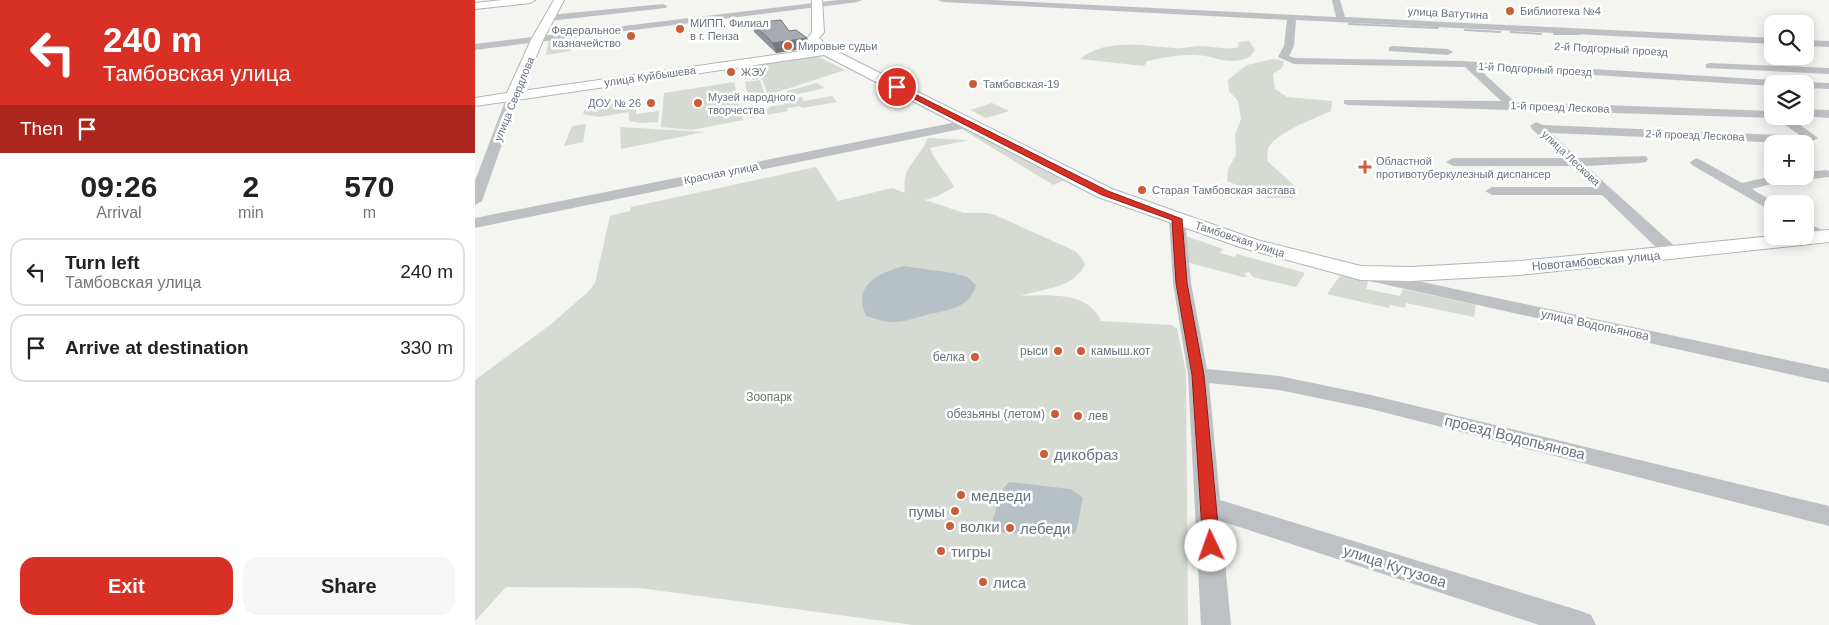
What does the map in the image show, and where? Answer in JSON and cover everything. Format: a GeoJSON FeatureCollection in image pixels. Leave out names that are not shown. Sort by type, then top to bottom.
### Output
{"type":"FeatureCollection","features":[{"type":"Feature","properties":{"kind":"main road"},"geometry":{"type":"LineString","coordinates":[[475,6],[530,0]]}},
{"type":"Feature","properties":{"kind":"main road","name":"улица Свердлова"},"geometry":{"type":"LineString","coordinates":[[513,96],[538,39],[559,0]]}},
{"type":"Feature","properties":{"kind":"main road"},"geometry":{"type":"LineString","coordinates":[[817,2],[818,32],[813,39],[825,51]]}},
{"type":"Feature","properties":{"kind":"main road","name":"улица Куйбышева"},"geometry":{"type":"LineString","coordinates":[[475,102],[825,51]]}},
{"type":"Feature","properties":{"kind":"main road","name":"Тамбовская улица"},"geometry":{"type":"LineString","coordinates":[[825,51],[1105,193],[1250,244],[1361,273]]}},
{"type":"Feature","properties":{"kind":"main road","name":"Новотамбовская улица"},"geometry":{"type":"LineString","coordinates":[[1361,273],[1411,274],[1456,272],[1826,237]]}},
{"type":"Feature","properties":{"kind":"street"},"geometry":{"type":"LineString","coordinates":[[475,47],[817,2],[859,0]]}},
{"type":"Feature","properties":{"kind":"street","name":"улица Ватутина"},"geometry":{"type":"LineString","coordinates":[[943,0],[1764,41]]}},
{"type":"Feature","properties":{"kind":"street"},"geometry":{"type":"LineString","coordinates":[[1336,0],[1341,20]]}},
{"type":"Feature","properties":{"kind":"street"},"geometry":{"type":"LineString","coordinates":[[549,18],[663,6]]}},
{"type":"Feature","properties":{"kind":"street","name":"1-й Подгорный проезд"},"geometry":{"type":"LineString","coordinates":[[1292,18],[1289,46],[1283,57],[1300,61],[1462,58],[1764,82]]}},
{"type":"Feature","properties":{"kind":"street","name":"улица Лескова"},"geometry":{"type":"LineString","coordinates":[[1440,25],[1462,58],[1672,253]]}},
{"type":"Feature","properties":{"kind":"street"},"geometry":{"type":"LineString","coordinates":[[1814,43],[1829,44]]}},
{"type":"Feature","properties":{"kind":"street"},"geometry":{"type":"LineString","coordinates":[[1392,49],[1462,58]]}},
{"type":"Feature","properties":{"kind":"street"},"geometry":{"type":"LineString","coordinates":[[1701,66],[1829,71]]}},
{"type":"Feature","properties":{"kind":"street"},"geometry":{"type":"LineString","coordinates":[[1814,85],[1829,86]]}},
{"type":"Feature","properties":{"kind":"street","name":"улица Свердлова"},"geometry":{"type":"LineString","coordinates":[[475,201],[513,96]]}},
{"type":"Feature","properties":{"kind":"street","name":"1-й проезд Лескова"},"geometry":{"type":"LineString","coordinates":[[1347,102],[1511,105],[1764,115]]}},
{"type":"Feature","properties":{"kind":"street"},"geometry":{"type":"LineString","coordinates":[[1814,114],[1829,114]]}},
{"type":"Feature","properties":{"kind":"street","name":"Красная улица"},"geometry":{"type":"LineString","coordinates":[[475,222],[967,124]]}},
{"type":"Feature","properties":{"kind":"street","name":"2-й проезд Лескова"},"geometry":{"type":"LineString","coordinates":[[1539,129],[1808,140],[1812,138],[1793,125]]}},
{"type":"Feature","properties":{"kind":"street"},"geometry":{"type":"LineString","coordinates":[[1453,162],[1575,162],[1641,158]]}},
{"type":"Feature","properties":{"kind":"street"},"geometry":{"type":"LineString","coordinates":[[1697,162],[1764,203]]}},
{"type":"Feature","properties":{"kind":"street"},"geometry":{"type":"LineString","coordinates":[[1739,188],[1775,180],[1826,174]]}},
{"type":"Feature","properties":{"kind":"street"},"geometry":{"type":"LineString","coordinates":[[1493,191],[1606,191]]}},
{"type":"Feature","properties":{"kind":"street"},"geometry":{"type":"LineString","coordinates":[[1177,219],[1182,283],[1198,375],[1216,625]]}},
{"type":"Feature","properties":{"kind":"street"},"geometry":{"type":"LineString","coordinates":[[1814,231],[1826,237]]}},
{"type":"Feature","properties":{"kind":"street"},"geometry":{"type":"LineString","coordinates":[[1456,272],[1451,279],[1451,283],[1455,288],[1475,298]]}},
{"type":"Feature","properties":{"kind":"street","name":"улица Водопьянова"},"geometry":{"type":"LineString","coordinates":[[1361,273],[1829,376]]}},
{"type":"Feature","properties":{"kind":"street","name":"проезд Водопьянова"},"geometry":{"type":"LineString","coordinates":[[1198,375],[1279,383],[1371,402],[1829,516]]}},
{"type":"Feature","properties":{"kind":"street","name":"улица Кутузова"},"geometry":{"type":"LineString","coordinates":[[1209,507],[1581,625]]}},
{"type":"Feature","properties":{"kind":"green space"},"geometry":{"type":"Polygon","coordinates":[[[575,36],[570,44],[571,51],[546,55],[549,39],[575,36]]]}},
{"type":"Feature","properties":{"kind":"green space"},"geometry":{"type":"Polygon","coordinates":[[[1249,41],[1255,50],[1251,56],[1236,61],[1198,55],[1185,55],[1147,61],[1144,66],[1080,59],[1090,52],[1113,46],[1137,45],[1180,48],[1202,46],[1229,48],[1239,47],[1238,42],[1249,41]]]}},
{"type":"Feature","properties":{"kind":"green space"},"geometry":{"type":"Polygon","coordinates":[[[817,56],[845,70],[768,95],[762,79],[752,80],[747,66],[817,56]]]}},
{"type":"Feature","properties":{"kind":"green space"},"geometry":{"type":"Polygon","coordinates":[[[1273,59],[1284,61],[1282,68],[1273,74],[1275,89],[1287,97],[1332,101],[1331,111],[1278,137],[1268,149],[1267,161],[1296,187],[1293,198],[1268,198],[1227,181],[1228,169],[1236,155],[1235,135],[1241,119],[1238,101],[1229,91],[1228,80],[1247,65],[1273,59]]]}},
{"type":"Feature","properties":{"kind":"green space"},"geometry":{"type":"Polygon","coordinates":[[[760,80],[765,96],[748,98],[745,82],[760,80]]]}},
{"type":"Feature","properties":{"kind":"green space"},"geometry":{"type":"Polygon","coordinates":[[[734,82],[743,120],[692,130],[661,127],[664,93],[734,82]]]}},
{"type":"Feature","properties":{"kind":"green space"},"geometry":{"type":"Polygon","coordinates":[[[817,83],[825,88],[780,98],[787,91],[817,83]]]}},
{"type":"Feature","properties":{"kind":"green space"},"geometry":{"type":"Polygon","coordinates":[[[832,96],[837,102],[802,108],[800,106],[787,108],[788,111],[749,118],[772,106],[784,105],[782,101],[802,97],[804,101],[832,96]]]}},
{"type":"Feature","properties":{"kind":"green space"},"geometry":{"type":"Polygon","coordinates":[[[636,100],[636,114],[659,111],[658,122],[641,123],[629,121],[629,112],[599,117],[583,114],[586,107],[636,100]]]}},
{"type":"Feature","properties":{"kind":"green space"},"geometry":{"type":"Polygon","coordinates":[[[992,103],[1009,111],[986,118],[970,110],[992,103]]]}},
{"type":"Feature","properties":{"kind":"green space"},"geometry":{"type":"Polygon","coordinates":[[[586,124],[583,142],[564,146],[572,126],[586,124]]]}},
{"type":"Feature","properties":{"kind":"green space"},"geometry":{"type":"Polygon","coordinates":[[[620,127],[704,132],[621,149],[620,127]]]}},
{"type":"Feature","properties":{"kind":"green space"},"geometry":{"type":"Polygon","coordinates":[[[962,129],[968,129],[1067,179],[1053,185],[962,129]]]}},
{"type":"Feature","properties":{"kind":"green space","name":"Зоопарк"},"geometry":{"type":"Polygon","coordinates":[[[928,138],[969,140],[930,148],[954,187],[938,196],[925,200],[964,213],[995,215],[1075,251],[1081,257],[1085,265],[1072,279],[1057,286],[1021,296],[1066,297],[1087,304],[1095,311],[1101,321],[1172,325],[1177,329],[1186,372],[1188,625],[913,625],[640,588],[506,587],[475,621],[475,380],[550,325],[588,292],[595,283],[610,216],[630,211],[631,207],[816,167],[838,201],[892,188],[905,193],[904,184],[908,170],[928,138]]]}},
{"type":"Feature","properties":{"kind":"green space"},"geometry":{"type":"Polygon","coordinates":[[[1186,236],[1223,249],[1220,253],[1234,257],[1237,254],[1305,273],[1296,287],[1253,277],[1249,272],[1245,273],[1246,277],[1242,277],[1187,262],[1186,236]]]}},
{"type":"Feature","properties":{"kind":"green space"},"geometry":{"type":"Polygon","coordinates":[[[1340,276],[1368,281],[1366,289],[1400,296],[1403,289],[1476,305],[1474,317],[1406,303],[1405,308],[1390,305],[1389,308],[1327,294],[1340,276]]]}},
{"type":"Feature","properties":{"kind":"shaded area"},"geometry":{"type":"Polygon","coordinates":[[[904,266],[953,273],[967,277],[976,285],[973,293],[963,304],[949,310],[900,322],[885,321],[866,316],[862,296],[865,288],[870,282],[885,272],[904,266]]]}},
{"type":"Feature","properties":{"kind":"shaded area"},"geometry":{"type":"Polygon","coordinates":[[[1009,482],[1071,489],[1083,498],[1076,532],[1065,538],[998,532],[992,523],[1001,491],[1009,482]]]}},
{"type":"Feature","properties":{"kind":"building"},"geometry":{"type":"Polygon","coordinates":[[[781,20],[789,31],[796,30],[807,38],[773,43],[752,23],[781,20]]]}},
{"type":"Feature","properties":{"kind":"waterway"},"geometry":{"type":"LineString","coordinates":[[1349,24],[1438,28]]}},
{"type":"Feature","properties":{"kind":"waterway"},"geometry":{"type":"LineString","coordinates":[[1465,30],[1500,32]]}},
{"type":"Feature","properties":{"kind":"waterway"},"geometry":{"type":"LineString","coordinates":[[1511,32],[1541,34]]}},
{"type":"Feature","properties":{"kind":"waterway"},"geometry":{"type":"LineString","coordinates":[[1554,34],[1579,34]]}},
{"type":"Feature","properties":{"kind":"place","name":"Библиотека №4"},"geometry":{"type":"Point","coordinates":[1510,11]}},
{"type":"Feature","properties":{"kind":"place","name":"МИПП. Филиал в г. Пенза"},"geometry":{"type":"Point","coordinates":[680,29]}},
{"type":"Feature","properties":{"kind":"place","name":"Федеральное казначейство"},"geometry":{"type":"Point","coordinates":[631,36]}},
{"type":"Feature","properties":{"kind":"place","name":"Мировые судьи"},"geometry":{"type":"Point","coordinates":[788,46]}},
{"type":"Feature","properties":{"kind":"place","name":"ЖЭУ"},"geometry":{"type":"Point","coordinates":[731,72]}},
{"type":"Feature","properties":{"kind":"place","name":"Тамбовская-19"},"geometry":{"type":"Point","coordinates":[973,84]}},
{"type":"Feature","properties":{"kind":"place","name":"ДОУ № 26"},"geometry":{"type":"Point","coordinates":[651,103]}},
{"type":"Feature","properties":{"kind":"place","name":"Музей народного творчества"},"geometry":{"type":"Point","coordinates":[698,103]}},
{"type":"Feature","properties":{"kind":"place","name":"Областной противотуберкулезный диспансер"},"geometry":{"type":"Point","coordinates":[1365,167]}},
{"type":"Feature","properties":{"kind":"place","name":"Старая Тамбовская застава"},"geometry":{"type":"Point","coordinates":[1142,190]}},
{"type":"Feature","properties":{"kind":"place","name":"рыси"},"geometry":{"type":"Point","coordinates":[1058,351]}},
{"type":"Feature","properties":{"kind":"place","name":"камыш.кот"},"geometry":{"type":"Point","coordinates":[1081,351]}},
{"type":"Feature","properties":{"kind":"place","name":"белка"},"geometry":{"type":"Point","coordinates":[975,357]}},
{"type":"Feature","properties":{"kind":"place","name":"обезьяны (летом)"},"geometry":{"type":"Point","coordinates":[1055,414]}},
{"type":"Feature","properties":{"kind":"place","name":"лев"},"geometry":{"type":"Point","coordinates":[1078,416]}},
{"type":"Feature","properties":{"kind":"place","name":"дикобраз"},"geometry":{"type":"Point","coordinates":[1044,454]}},
{"type":"Feature","properties":{"kind":"place","name":"медведи"},"geometry":{"type":"Point","coordinates":[961,495]}},
{"type":"Feature","properties":{"kind":"place","name":"пумы"},"geometry":{"type":"Point","coordinates":[955,511]}},
{"type":"Feature","properties":{"kind":"place","name":"волки"},"geometry":{"type":"Point","coordinates":[950,526]}},
{"type":"Feature","properties":{"kind":"place","name":"лебеди"},"geometry":{"type":"Point","coordinates":[1010,528]}},
{"type":"Feature","properties":{"kind":"place","name":"тигры"},"geometry":{"type":"Point","coordinates":[941,551]}},
{"type":"Feature","properties":{"kind":"place","name":"лиса"},"geometry":{"type":"Point","coordinates":[983,582]}},
{"type":"Feature","properties":{"kind":"route"},"geometry":{"type":"LineString","coordinates":[[897,87],[960,121],[1105,193],[1177,219],[1182,283],[1198,375],[1211,546]]}}]}
